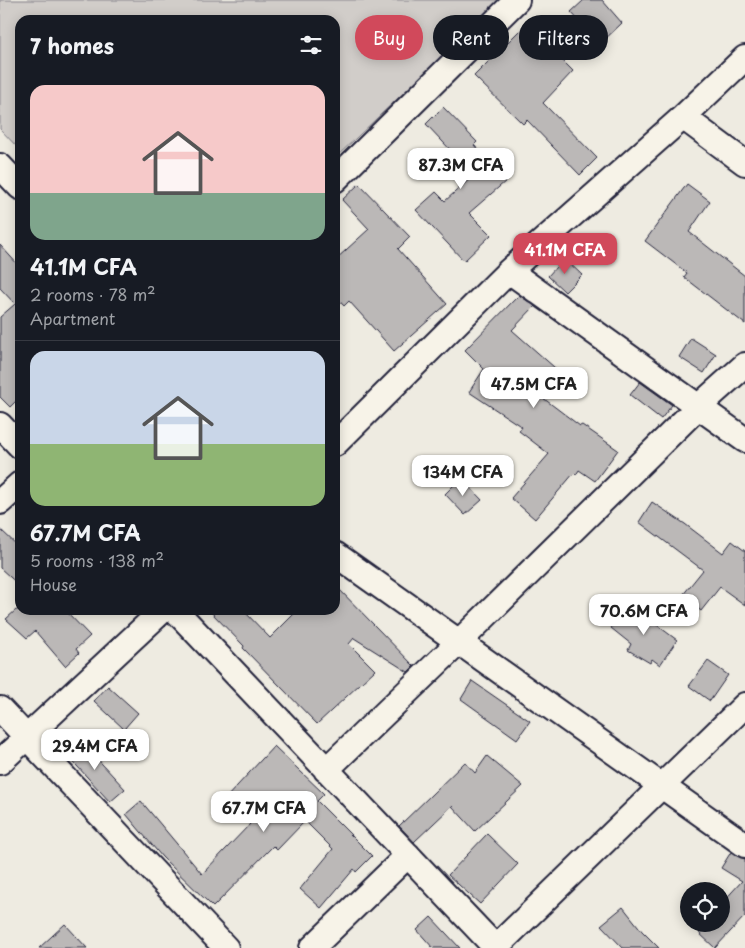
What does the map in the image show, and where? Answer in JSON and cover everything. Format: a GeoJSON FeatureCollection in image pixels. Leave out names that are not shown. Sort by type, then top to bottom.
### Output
{"type":"FeatureCollection","features":[{"type":"Feature","properties":{"kind":"street"},"geometry":{"type":"LineString","coordinates":[[340,175],[517,0]]}},
{"type":"Feature","properties":{"kind":"street"},"geometry":{"type":"LineString","coordinates":[[340,439],[509,271],[683,117],[745,58]]}},
{"type":"Feature","properties":{"kind":"street"},"geometry":{"type":"LineString","coordinates":[[683,117],[745,163]]}},
{"type":"Feature","properties":{"kind":"street"},"geometry":{"type":"LineString","coordinates":[[0,166],[15,182]]}},
{"type":"Feature","properties":{"kind":"street"},"geometry":{"type":"LineString","coordinates":[[509,271],[745,440]]}},
{"type":"Feature","properties":{"kind":"street"},"geometry":{"type":"LineString","coordinates":[[326,770],[698,407],[745,365]]}},
{"type":"Feature","properties":{"kind":"street"},"geometry":{"type":"LineString","coordinates":[[0,424],[15,440]]}},
{"type":"Feature","properties":{"kind":"street"},"geometry":{"type":"LineString","coordinates":[[0,502],[15,488]]}},
{"type":"Feature","properties":{"kind":"street"},"geometry":{"type":"LineString","coordinates":[[340,558],[745,845]]}},
{"type":"Feature","properties":{"kind":"street"},"geometry":{"type":"LineString","coordinates":[[0,762],[158,615]]}},
{"type":"Feature","properties":{"kind":"street"},"geometry":{"type":"LineString","coordinates":[[180,615],[496,948],[745,705]]}},
{"type":"Feature","properties":{"kind":"street"},"geometry":{"type":"LineString","coordinates":[[0,708],[226,948]]}},
{"type":"Feature","properties":{"kind":"street"},"geometry":{"type":"LineString","coordinates":[[312,948],[408,855]]}},
{"type":"Feature","properties":{"kind":"shaded area"},"geometry":{"type":"Polygon","coordinates":[[[0,0],[501,0],[485,15],[433,15],[433,60],[438,60],[340,153],[340,15],[15,15],[15,145],[0,129],[0,0]]]}},
{"type":"Feature","properties":{"kind":"building"},"geometry":{"type":"Polygon","coordinates":[[[584,0],[602,0],[622,23],[608,36],[608,15],[574,15],[571,12],[584,0]]]}},
{"type":"Feature","properties":{"kind":"building"},"geometry":{"type":"Polygon","coordinates":[[[519,31],[519,60],[562,60],[573,71],[543,103],[597,158],[580,175],[527,120],[523,124],[474,76],[490,60],[509,60],[509,41],[519,31]]]}},
{"type":"Feature","properties":{"kind":"building"},"geometry":{"type":"Polygon","coordinates":[[[443,107],[477,142],[474,145],[506,181],[469,213],[491,235],[464,261],[416,210],[436,192],[445,201],[474,175],[426,124],[443,107]]]}},
{"type":"Feature","properties":{"kind":"building"},"geometry":{"type":"Polygon","coordinates":[[[359,184],[410,237],[398,249],[447,304],[394,351],[349,301],[344,306],[340,302],[340,255],[369,229],[342,200],[359,184]]]}},
{"type":"Feature","properties":{"kind":"building"},"geometry":{"type":"Polygon","coordinates":[[[687,184],[710,201],[689,232],[745,276],[745,324],[684,277],[687,273],[645,241],[687,184]]]}},
{"type":"Feature","properties":{"kind":"building"},"geometry":{"type":"Polygon","coordinates":[[[0,245],[15,262],[15,304],[0,288],[0,245]]]}},
{"type":"Feature","properties":{"kind":"building"},"geometry":{"type":"Polygon","coordinates":[[[564,258],[582,275],[565,292],[548,276],[564,258]]]}},
{"type":"Feature","properties":{"kind":"building"},"geometry":{"type":"Polygon","coordinates":[[[519,295],[535,306],[512,330],[563,375],[543,398],[580,426],[582,425],[618,450],[595,481],[579,470],[576,475],[574,473],[535,519],[511,498],[549,454],[519,431],[522,427],[469,392],[484,369],[465,350],[519,295]]]}},
{"type":"Feature","properties":{"kind":"building"},"geometry":{"type":"Polygon","coordinates":[[[15,304],[15,402],[10,407],[0,397],[0,317],[15,304]]]}},
{"type":"Feature","properties":{"kind":"building"},"geometry":{"type":"Polygon","coordinates":[[[691,338],[716,354],[704,373],[679,357],[691,338]]]}},
{"type":"Feature","properties":{"kind":"building"},"geometry":{"type":"Polygon","coordinates":[[[640,382],[672,405],[661,419],[630,395],[640,382]]]}},
{"type":"Feature","properties":{"kind":"building"},"geometry":{"type":"Polygon","coordinates":[[[461,478],[482,500],[465,515],[445,494],[461,478]]]}},
{"type":"Feature","properties":{"kind":"building"},"geometry":{"type":"Polygon","coordinates":[[[652,502],[723,553],[732,541],[745,551],[745,605],[720,587],[701,611],[682,596],[703,570],[639,522],[652,502]]]}},
{"type":"Feature","properties":{"kind":"building"},"geometry":{"type":"Polygon","coordinates":[[[0,529],[15,543],[15,582],[0,568],[0,529]]]}},
{"type":"Feature","properties":{"kind":"building"},"geometry":{"type":"Polygon","coordinates":[[[340,590],[414,666],[408,672],[354,638],[349,644],[375,670],[317,724],[243,648],[244,646],[214,615],[248,615],[270,638],[293,615],[340,615],[340,590]]]}},
{"type":"Feature","properties":{"kind":"building"},"geometry":{"type":"Polygon","coordinates":[[[630,605],[677,640],[660,665],[652,659],[650,663],[628,650],[631,644],[611,628],[630,605]]]}},
{"type":"Feature","properties":{"kind":"building"},"geometry":{"type":"Polygon","coordinates":[[[15,611],[15,615],[70,615],[90,636],[76,649],[79,653],[65,666],[35,631],[27,638],[6,619],[15,611]]]}},
{"type":"Feature","properties":{"kind":"building"},"geometry":{"type":"Polygon","coordinates":[[[708,661],[728,675],[710,701],[689,686],[708,661]]]}},
{"type":"Feature","properties":{"kind":"building"},"geometry":{"type":"Polygon","coordinates":[[[472,681],[530,721],[517,739],[461,699],[472,681]]]}},
{"type":"Feature","properties":{"kind":"building"},"geometry":{"type":"Polygon","coordinates":[[[108,686],[138,713],[124,729],[94,701],[108,686]]]}},
{"type":"Feature","properties":{"kind":"building"},"geometry":{"type":"Polygon","coordinates":[[[80,740],[125,789],[110,802],[66,754],[80,740]]]}},
{"type":"Feature","properties":{"kind":"building"},"geometry":{"type":"Polygon","coordinates":[[[274,746],[324,794],[317,801],[372,856],[356,872],[354,869],[321,908],[300,889],[333,849],[305,821],[277,850],[273,846],[213,907],[162,857],[126,814],[141,801],[202,874],[250,824],[225,799],[274,746]]]}},
{"type":"Feature","properties":{"kind":"building"},"geometry":{"type":"Polygon","coordinates":[[[487,756],[523,786],[475,831],[452,806],[414,842],[399,826],[465,762],[475,773],[487,756]]]}},
{"type":"Feature","properties":{"kind":"building"},"geometry":{"type":"Polygon","coordinates":[[[487,834],[518,864],[480,904],[448,875],[487,834]]]}},
{"type":"Feature","properties":{"kind":"building"},"geometry":{"type":"Polygon","coordinates":[[[731,852],[745,859],[745,916],[730,932],[730,894],[742,881],[721,868],[731,852]]]}},
{"type":"Feature","properties":{"kind":"building"},"geometry":{"type":"Polygon","coordinates":[[[623,907],[642,931],[659,948],[623,948],[601,925],[623,907]]]}},
{"type":"Feature","properties":{"kind":"building"},"geometry":{"type":"Polygon","coordinates":[[[431,917],[460,948],[433,948],[417,930],[431,917]]]}},
{"type":"Feature","properties":{"kind":"building"},"geometry":{"type":"Polygon","coordinates":[[[65,924],[87,948],[39,948],[65,924]]]}},
{"type":"Feature","properties":{"kind":"building"},"geometry":{"type":"Polygon","coordinates":[[[700,932],[730,932],[715,948],[700,932]]]}}]}
